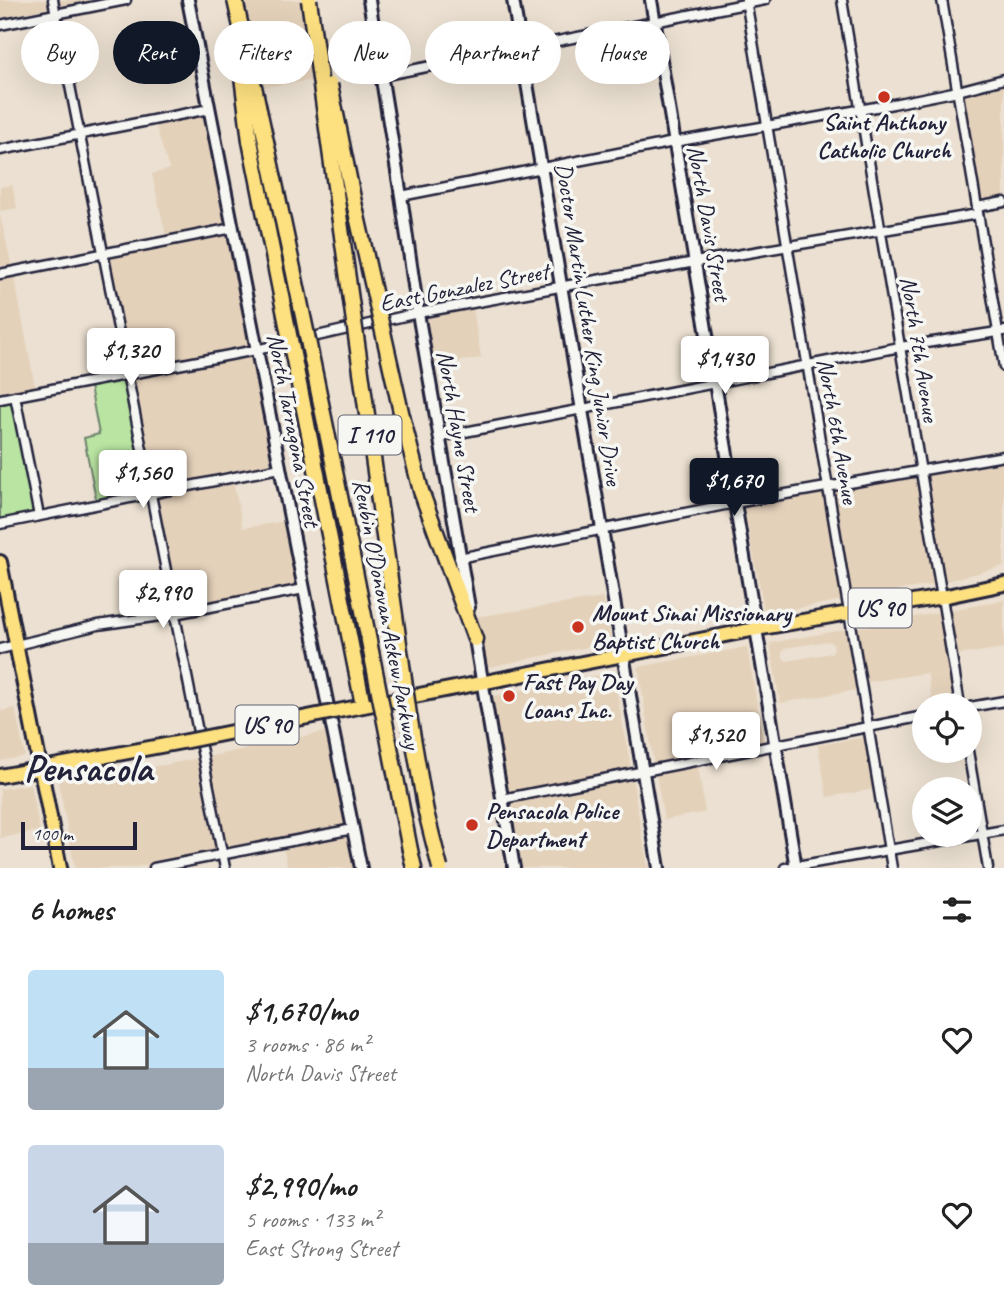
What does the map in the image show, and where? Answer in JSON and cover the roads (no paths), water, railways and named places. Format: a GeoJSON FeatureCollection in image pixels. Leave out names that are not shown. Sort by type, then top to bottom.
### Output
{"type":"FeatureCollection","features":[{"type":"Feature","properties":{"kind":"highway"},"geometry":{"type":"LineString","coordinates":[[234,0],[250,141],[356,707]]}},
{"type":"Feature","properties":{"kind":"highway","name":"Reubin O'Donovan Askew Parkway"},"geometry":{"type":"LineString","coordinates":[[234,0],[318,387],[414,868]]}},
{"type":"Feature","properties":{"kind":"highway","name":"Reubin O'Donovan Askew Parkway"},"geometry":{"type":"LineString","coordinates":[[309,0],[409,715],[426,812],[440,868]]}},
{"type":"Feature","properties":{"kind":"highway"},"geometry":{"type":"LineString","coordinates":[[316,0],[340,136],[401,412],[421,491],[475,639]]}},
{"type":"Feature","properties":{"kind":"main road"},"geometry":{"type":"LineString","coordinates":[[0,562],[60,868]]}},
{"type":"Feature","properties":{"kind":"main road","name":"US 90"},"geometry":{"type":"LineString","coordinates":[[0,776],[624,654],[1004,584]]}},
{"type":"Feature","properties":{"kind":"street"},"geometry":{"type":"LineString","coordinates":[[53,0],[225,868]]}},
{"type":"Feature","properties":{"kind":"street"},"geometry":{"type":"LineString","coordinates":[[0,25],[126,0]]}},
{"type":"Feature","properties":{"kind":"street","name":"North Tarragona Street"},"geometry":{"type":"LineString","coordinates":[[188,0],[361,868]]}},
{"type":"Feature","properties":{"kind":"street","name":"North Hayne Street"},"geometry":{"type":"LineString","coordinates":[[369,0],[372,21]]}},
{"type":"Feature","properties":{"kind":"street","name":"Doctor Martin Luther King Junior Drive"},"geometry":{"type":"LineString","coordinates":[[513,0],[517,21]]}},
{"type":"Feature","properties":{"kind":"street","name":"North Davis Street"},"geometry":{"type":"LineString","coordinates":[[651,0],[654,21]]}},
{"type":"Feature","properties":{"kind":"street"},"geometry":{"type":"LineString","coordinates":[[659,21],[765,0]]}},
{"type":"Feature","properties":{"kind":"street","name":"North 7th Avenue"},"geometry":{"type":"LineString","coordinates":[[842,0],[958,693]]}},
{"type":"Feature","properties":{"kind":"street"},"geometry":{"type":"LineString","coordinates":[[942,0],[1001,332],[1004,367]]}},
{"type":"Feature","properties":{"kind":"street","name":"North 6th Avenue"},"geometry":{"type":"LineString","coordinates":[[746,2],[892,868]]}},
{"type":"Feature","properties":{"kind":"street"},"geometry":{"type":"LineString","coordinates":[[401,196],[674,142],[958,91],[1004,79]]}},
{"type":"Feature","properties":{"kind":"street","name":"North Hayne Street"},"geometry":{"type":"LineString","coordinates":[[382,84],[459,558],[514,868]]}},
{"type":"Feature","properties":{"kind":"street","name":"Doctor Martin Luther King Junior Drive"},"geometry":{"type":"LineString","coordinates":[[528,84],[659,868]]}},
{"type":"Feature","properties":{"kind":"street","name":"North Davis Street"},"geometry":{"type":"LineString","coordinates":[[664,84],[776,746],[793,867]]}},
{"type":"Feature","properties":{"kind":"street"},"geometry":{"type":"LineString","coordinates":[[0,150],[209,108]]}},
{"type":"Feature","properties":{"kind":"street","name":"East Gonzalez Street"},"geometry":{"type":"LineString","coordinates":[[0,399],[257,350],[418,313],[880,230],[978,211],[1004,202]]}},
{"type":"Feature","properties":{"kind":"street"},"geometry":{"type":"LineString","coordinates":[[0,274],[233,228]]}},
{"type":"Feature","properties":{"kind":"street"},"geometry":{"type":"LineString","coordinates":[[439,437],[900,347],[1001,332]]}},
{"type":"Feature","properties":{"kind":"street"},"geometry":{"type":"LineString","coordinates":[[15,396],[39,516]]}},
{"type":"Feature","properties":{"kind":"street"},"geometry":{"type":"LineString","coordinates":[[459,558],[735,503],[1004,456]]}},
{"type":"Feature","properties":{"kind":"street"},"geometry":{"type":"LineString","coordinates":[[0,524],[280,468]]}},
{"type":"Feature","properties":{"kind":"street"},"geometry":{"type":"LineString","coordinates":[[0,649],[98,625],[174,614],[304,589]]}},
{"type":"Feature","properties":{"kind":"street"},"geometry":{"type":"LineString","coordinates":[[982,705],[1004,701]]}},
{"type":"Feature","properties":{"kind":"street"},"geometry":{"type":"LineString","coordinates":[[502,799],[912,718]]}},
{"type":"Feature","properties":{"kind":"street"},"geometry":{"type":"LineString","coordinates":[[153,868],[353,829]]}},
{"type":"Feature","properties":{"kind":"street"},"geometry":{"type":"LineString","coordinates":[[988,868],[982,834],[1004,830]]}},
{"type":"Feature","properties":{"kind":"street"},"geometry":{"type":"LineString","coordinates":[[793,867],[912,846]]}},
{"type":"Feature","properties":{"kind":"place","name":"Saint Anthony Catholic Church"},"geometry":{"type":"Point","coordinates":[884,97]}},
{"type":"Feature","properties":{"kind":"place","name":"Mount Sinai Missionary Baptist Church"},"geometry":{"type":"Point","coordinates":[578,627]}},
{"type":"Feature","properties":{"kind":"place","name":"Fast Pay Day Loans Inc."},"geometry":{"type":"Point","coordinates":[509,696]}},
{"type":"Feature","properties":{"kind":"place","name":"Pensacola Police Department"},"geometry":{"type":"Point","coordinates":[472,825]}},
{"type":"Feature","properties":{"kind":"district","name":"Pensacola"},"geometry":{"type":"Point","coordinates":[88,768]}}]}
